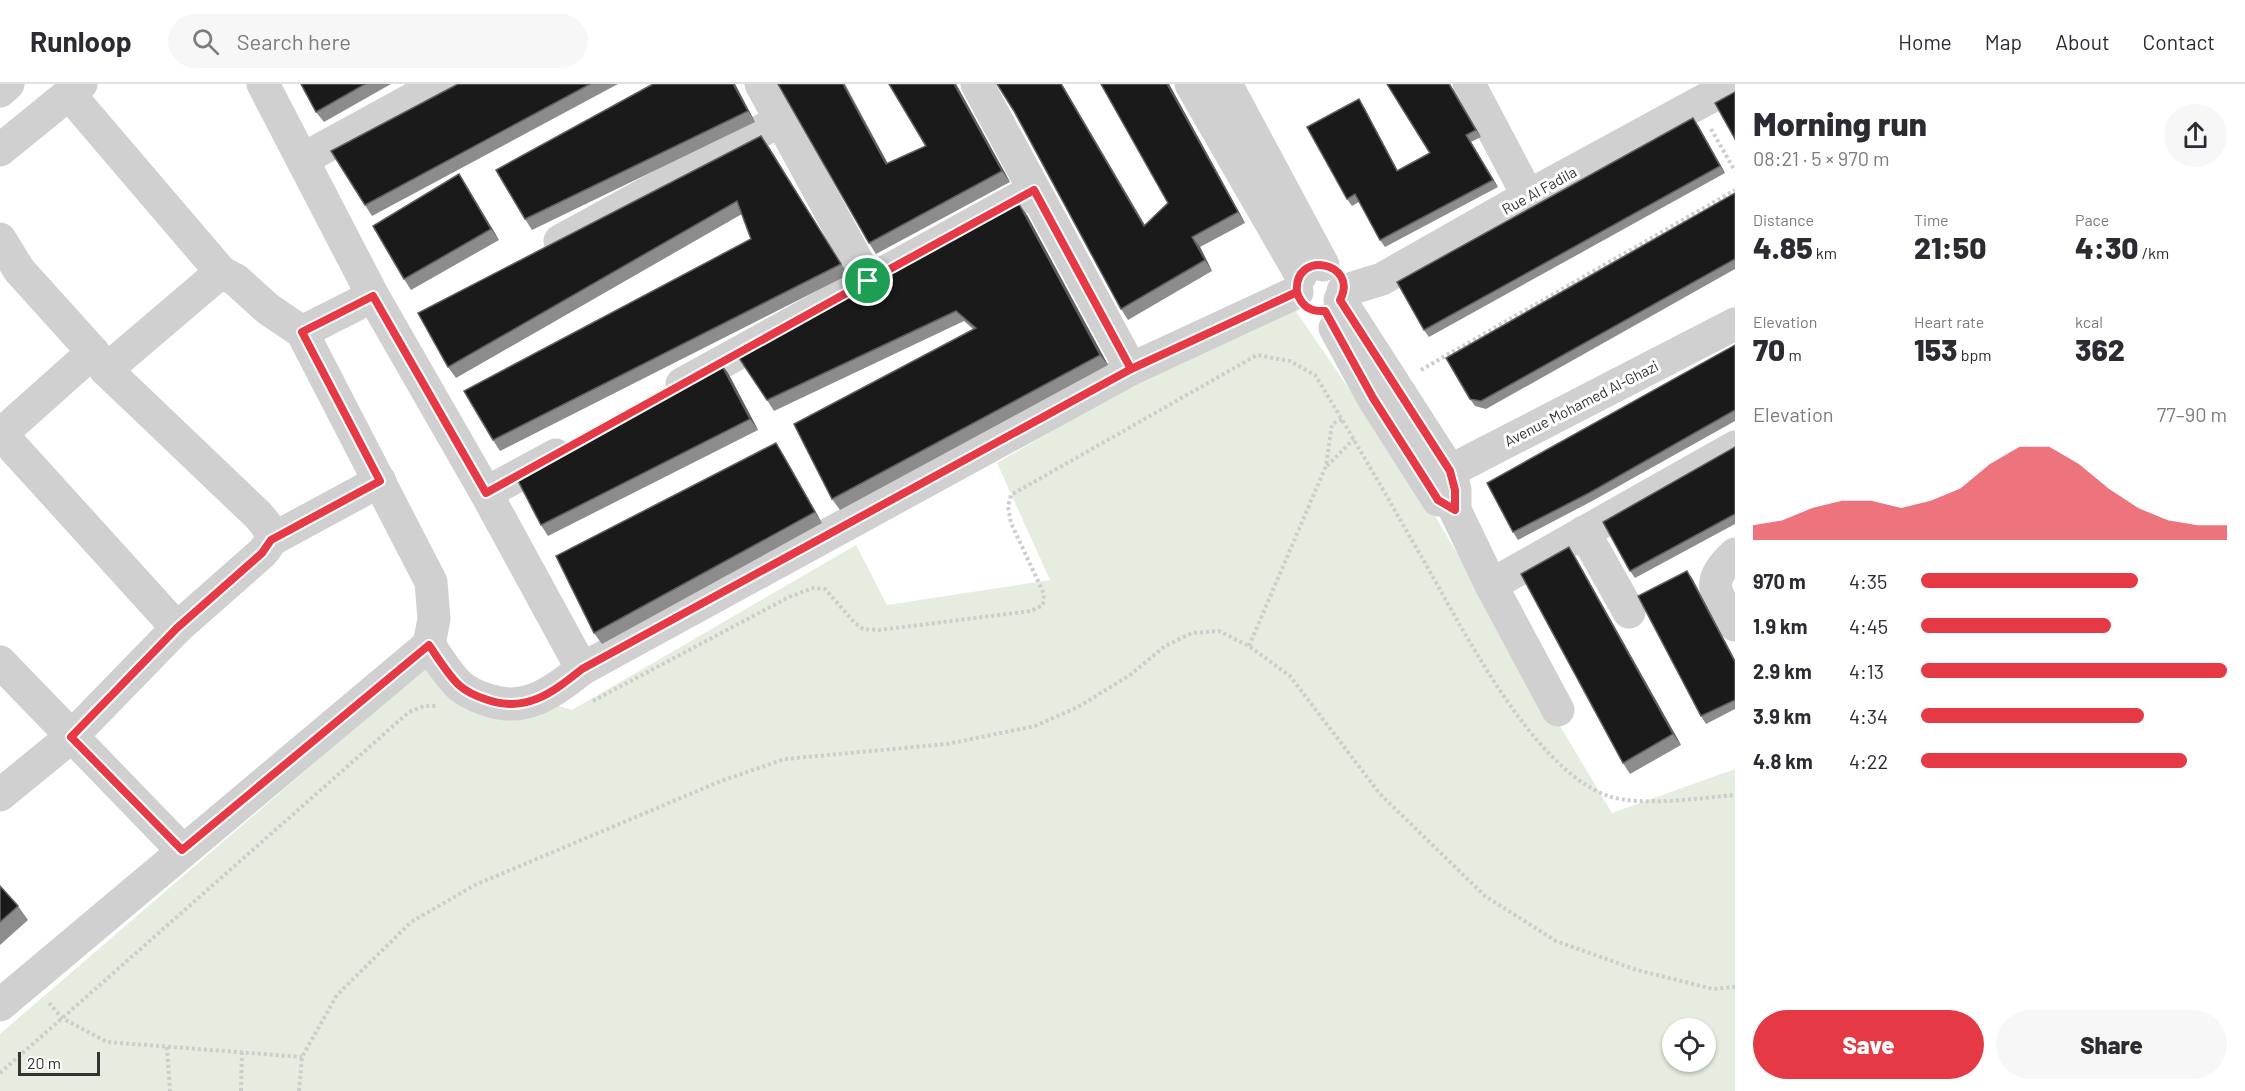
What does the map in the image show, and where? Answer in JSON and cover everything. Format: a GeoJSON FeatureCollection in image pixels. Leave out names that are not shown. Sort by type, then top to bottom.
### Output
{"type":"FeatureCollection","features":[{"type":"Feature","properties":{"kind":"street"},"geometry":{"type":"LineString","coordinates":[[0,91],[8,84]]}},
{"type":"Feature","properties":{"kind":"street"},"geometry":{"type":"LineString","coordinates":[[263,84],[373,296],[406,326],[486,493],[582,669]]}},
{"type":"Feature","properties":{"kind":"street"},"geometry":{"type":"LineString","coordinates":[[303,159],[440,84]]}},
{"type":"Feature","properties":{"kind":"street"},"geometry":{"type":"LineString","coordinates":[[761,84],[868,281]]}},
{"type":"Feature","properties":{"kind":"street"},"geometry":{"type":"LineString","coordinates":[[977,84],[1131,369]]}},
{"type":"Feature","properties":{"kind":"street"},"geometry":{"type":"LineString","coordinates":[[1191,84],[1307,277]]}},
{"type":"Feature","properties":{"kind":"street"},"geometry":{"type":"LineString","coordinates":[[1226,84],[1307,277],[1299,298],[1312,310],[1336,301]]}},
{"type":"Feature","properties":{"kind":"street"},"geometry":{"type":"LineString","coordinates":[[1469,84],[1528,196]]}},
{"type":"Feature","properties":{"kind":"street","name":"Rue Al Fadila"},"geometry":{"type":"LineString","coordinates":[[1336,301],[1382,279],[1528,196],[1692,95],[1734,84]]}},
{"type":"Feature","properties":{"kind":"street"},"geometry":{"type":"LineString","coordinates":[[0,150],[75,89],[221,272],[236,280],[268,309],[302,332],[431,582],[434,598],[434,619],[429,645],[0,1005]]}},
{"type":"Feature","properties":{"kind":"street"},"geometry":{"type":"LineString","coordinates":[[531,257],[781,120]]}},
{"type":"Feature","properties":{"kind":"street"},"geometry":{"type":"LineString","coordinates":[[651,401],[1034,190]]}},
{"type":"Feature","properties":{"kind":"street"},"geometry":{"type":"LineString","coordinates":[[0,239],[9,277],[100,361],[258,515],[270,532],[271,540]]}},
{"type":"Feature","properties":{"kind":"street"},"geometry":{"type":"LineString","coordinates":[[429,645],[459,686],[474,696],[494,703],[513,706],[542,697],[582,669],[1131,369],[1307,277],[1333,269],[1341,277],[1336,301],[1384,392],[1438,476],[1438,500],[1455,510],[1491,585],[1558,710]]}},
{"type":"Feature","properties":{"kind":"street"},"geometry":{"type":"LineString","coordinates":[[177,628],[1,435],[221,272]]}},
{"type":"Feature","properties":{"kind":"street"},"geometry":{"type":"LineString","coordinates":[[302,332],[373,296]]}},
{"type":"Feature","properties":{"kind":"street","name":"Avenue Mohamed Al-Ghazi"},"geometry":{"type":"LineString","coordinates":[[1438,476],[1735,324]]}},
{"type":"Feature","properties":{"kind":"street"},"geometry":{"type":"LineString","coordinates":[[486,493],[579,441]]}},
{"type":"Feature","properties":{"kind":"street"},"geometry":{"type":"LineString","coordinates":[[1491,585],[1735,447]]}},
{"type":"Feature","properties":{"kind":"street"},"geometry":{"type":"LineString","coordinates":[[0,795],[71,737],[177,628],[262,553],[271,540],[380,481]]}},
{"type":"Feature","properties":{"kind":"street"},"geometry":{"type":"LineString","coordinates":[[1584,532],[1629,612]]}},
{"type":"Feature","properties":{"kind":"street"},"geometry":{"type":"LineString","coordinates":[[1735,554],[1724,564],[1718,574],[1714,589],[1735,625]]}},
{"type":"Feature","properties":{"kind":"street"},"geometry":{"type":"LineString","coordinates":[[0,662],[182,850]]}},
{"type":"Feature","properties":{"kind":"path"},"geometry":{"type":"LineString","coordinates":[[1692,95],[1735,171]]}},
{"type":"Feature","properties":{"kind":"path"},"geometry":{"type":"LineString","coordinates":[[1249,646],[1326,466],[1332,424],[1735,190]]}},
{"type":"Feature","properties":{"kind":"path"},"geometry":{"type":"LineString","coordinates":[[584,706],[789,597],[813,588],[825,589],[854,622],[863,629],[871,630],[1031,611],[1043,605],[1044,594],[1011,524],[1008,507],[1011,495],[1257,356],[1290,361],[1315,375],[1493,680],[1545,750],[1573,777],[1609,796],[1652,802],[1735,795]]}},
{"type":"Feature","properties":{"kind":"path"},"geometry":{"type":"LineString","coordinates":[[1326,466],[1354,440]]}},
{"type":"Feature","properties":{"kind":"path"},"geometry":{"type":"LineString","coordinates":[[299,1091],[302,1058],[338,995],[411,922],[475,885],[721,781],[785,759],[947,744],[1035,726],[1078,707],[1130,675],[1165,646],[1192,633],[1219,631],[1249,646],[1290,676],[1380,794],[1485,896],[1556,941],[1637,970],[1713,989],[1735,987]]}},
{"type":"Feature","properties":{"kind":"path"},"geometry":{"type":"LineString","coordinates":[[0,1073],[409,712],[424,706],[437,706],[448,711]]}},
{"type":"Feature","properties":{"kind":"path"},"geometry":{"type":"LineString","coordinates":[[29,980],[62,1018],[107,1042],[302,1058]]}},
{"type":"Feature","properties":{"kind":"path"},"geometry":{"type":"LineString","coordinates":[[167,1047],[170,1091]]}},
{"type":"Feature","properties":{"kind":"path"},"geometry":{"type":"LineString","coordinates":[[241,1091],[242,1052]]}},
{"type":"Feature","properties":{"kind":"shaded area"},"geometry":{"type":"Polygon","coordinates":[[[1285,295],[1429,506],[1612,813],[1735,769],[1735,1091],[0,1091],[0,1034],[428,665],[572,710],[856,545],[887,605],[1050,580],[997,463],[1285,295]]]}},
{"type":"Feature","properties":{"kind":"building"},"geometry":{"type":"Polygon","coordinates":[[[301,84],[365,84],[316,112],[301,84]]]}},
{"type":"Feature","properties":{"kind":"building"},"geometry":{"type":"Polygon","coordinates":[[[458,84],[590,84],[365,205],[331,151],[458,84]]]}},
{"type":"Feature","properties":{"kind":"building"},"geometry":{"type":"Polygon","coordinates":[[[653,84],[733,84],[748,111],[525,219],[496,170],[653,84]]]}},
{"type":"Feature","properties":{"kind":"building"},"geometry":{"type":"Polygon","coordinates":[[[778,84],[843,84],[886,164],[926,146],[889,84],[954,84],[1002,171],[869,243],[778,84]]]}},
{"type":"Feature","properties":{"kind":"building"},"geometry":{"type":"Polygon","coordinates":[[[997,84],[1061,84],[1144,226],[1168,203],[1101,84],[1167,84],[1238,212],[1192,237],[1205,260],[1121,309],[1014,111],[997,84]]]}},
{"type":"Feature","properties":{"kind":"building"},"geometry":{"type":"Polygon","coordinates":[[[1387,84],[1449,84],[1476,130],[1466,135],[1493,180],[1380,240],[1355,194],[1347,199],[1307,127],[1359,99],[1397,171],[1430,153],[1387,84]]]}},
{"type":"Feature","properties":{"kind":"building"},"geometry":{"type":"Polygon","coordinates":[[[1735,92],[1735,139],[1715,103],[1735,92]]]}},
{"type":"Feature","properties":{"kind":"building"},"geometry":{"type":"Polygon","coordinates":[[[1693,118],[1720,166],[1424,330],[1397,282],[1693,118]]]}},
{"type":"Feature","properties":{"kind":"building"},"geometry":{"type":"Polygon","coordinates":[[[761,136],[841,264],[493,440],[464,391],[751,239],[737,201],[448,367],[418,313],[761,136]]]}},
{"type":"Feature","properties":{"kind":"building"},"geometry":{"type":"Polygon","coordinates":[[[459,174],[491,229],[404,279],[373,226],[459,174]]]}},
{"type":"Feature","properties":{"kind":"building"},"geometry":{"type":"Polygon","coordinates":[[[1735,193],[1735,259],[1481,401],[1470,399],[1446,358],[1735,193]]]}},
{"type":"Feature","properties":{"kind":"building"},"geometry":{"type":"Polygon","coordinates":[[[1019,204],[1100,355],[832,499],[794,424],[976,328],[956,311],[767,400],[737,355],[1019,204]]]}},
{"type":"Feature","properties":{"kind":"building"},"geometry":{"type":"Polygon","coordinates":[[[1735,345],[1735,410],[1589,493],[1513,532],[1487,483],[1735,345]]]}},
{"type":"Feature","properties":{"kind":"building"},"geometry":{"type":"Polygon","coordinates":[[[720,362],[750,419],[541,525],[515,475],[720,362]]]}},
{"type":"Feature","properties":{"kind":"building"},"geometry":{"type":"Polygon","coordinates":[[[776,443],[815,512],[594,633],[556,556],[776,443]]]}},
{"type":"Feature","properties":{"kind":"building"},"geometry":{"type":"Polygon","coordinates":[[[1735,447],[1735,514],[1630,571],[1603,522],[1735,447]]]}},
{"type":"Feature","properties":{"kind":"building"},"geometry":{"type":"Polygon","coordinates":[[[1569,547],[1673,734],[1623,763],[1521,574],[1569,547]]]}},
{"type":"Feature","properties":{"kind":"building"},"geometry":{"type":"Polygon","coordinates":[[[1687,571],[1735,662],[1735,700],[1701,716],[1638,596],[1687,571]]]}},
{"type":"Feature","properties":{"kind":"building"},"geometry":{"type":"Polygon","coordinates":[[[0,886],[18,906],[0,922],[0,886]]]}},
{"type":"Feature","properties":{"kind":"route"},"geometry":{"type":"LineString","coordinates":[[868,281],[486,493],[373,296],[302,332],[380,481],[271,540],[262,553],[177,628],[71,737],[182,850],[429,645],[459,686],[474,696],[494,703],[513,706],[542,697],[561,686],[582,669],[1131,369],[1242,318],[1297,292],[1302,303],[1307,307],[1312,310],[1325,311],[1373,398],[1438,500],[1455,510],[1455,490],[1450,471],[1340,300],[1344,288],[1342,280],[1330,267],[1318,265],[1308,268],[1297,283],[1297,292],[1131,369],[1034,190],[868,281]]}}]}
